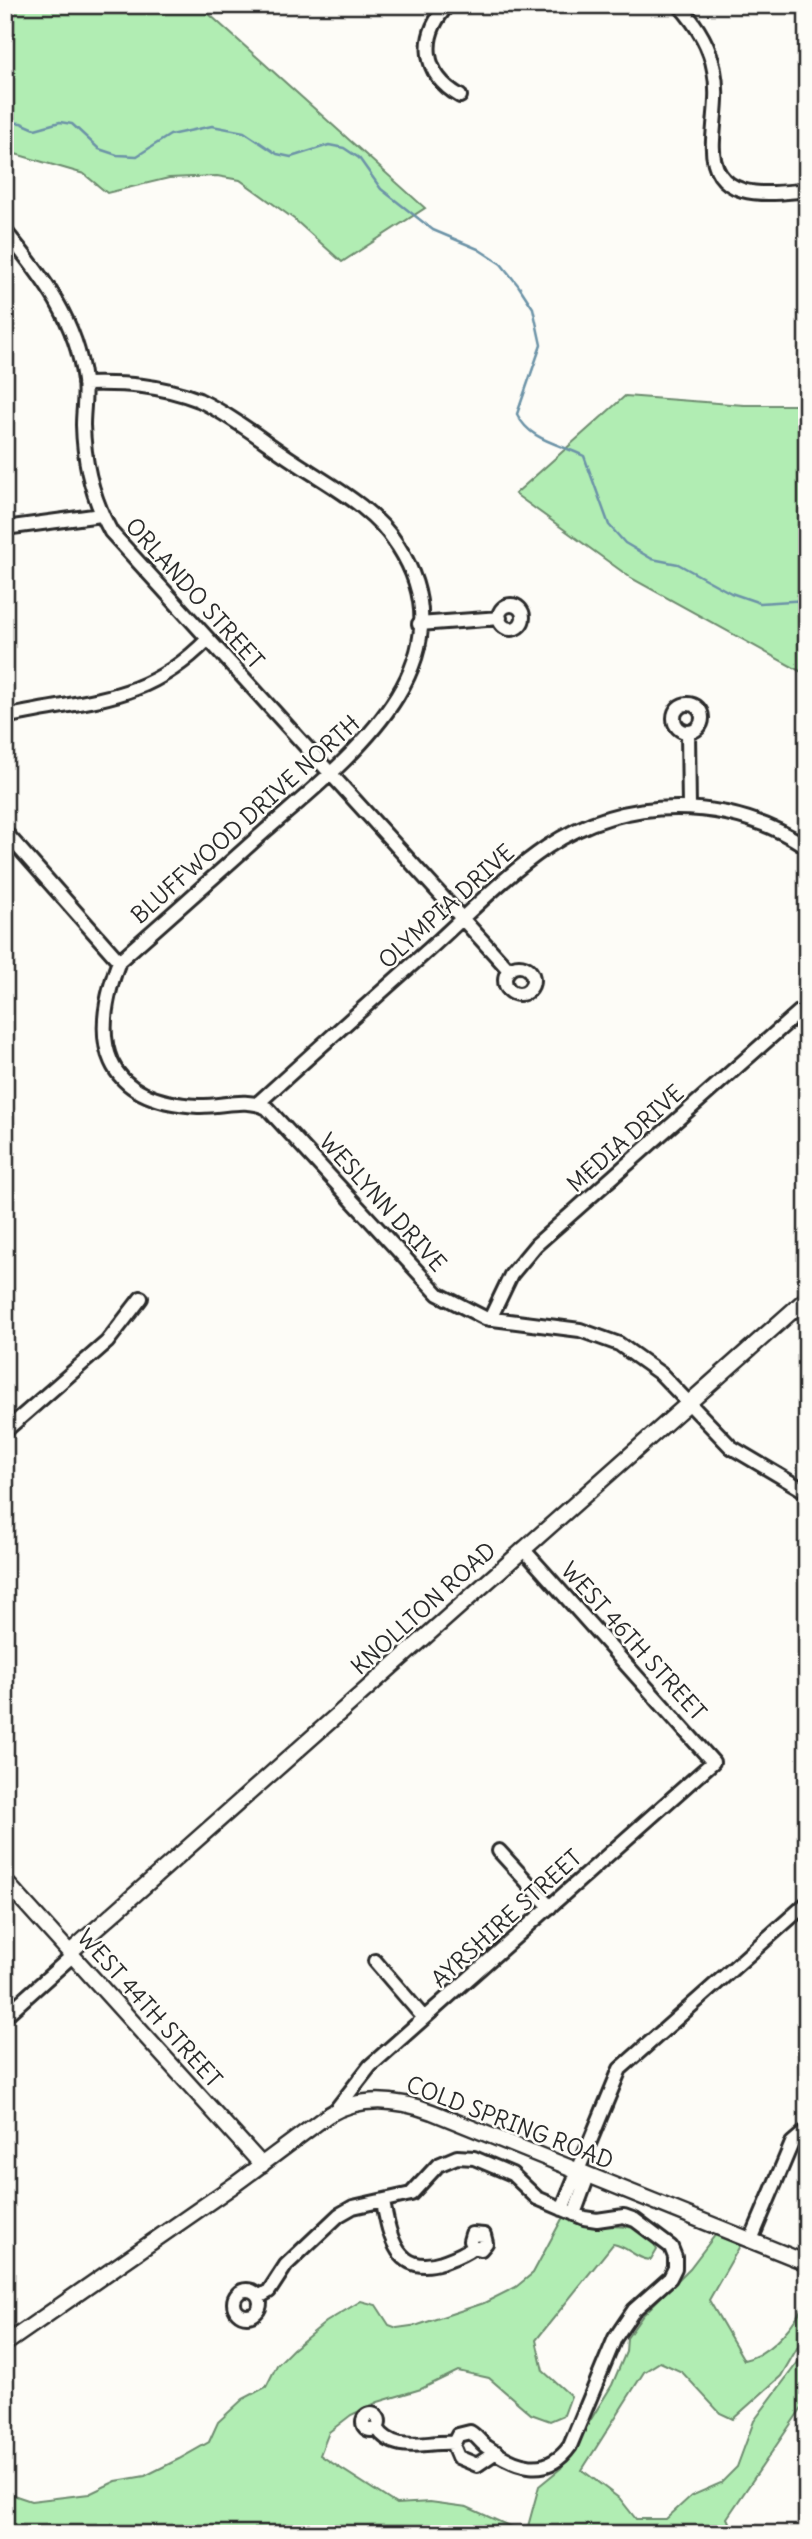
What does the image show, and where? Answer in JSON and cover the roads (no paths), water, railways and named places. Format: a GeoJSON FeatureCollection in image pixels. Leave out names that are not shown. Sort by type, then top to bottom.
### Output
{"type":"FeatureCollection","features":[{"type":"Feature","properties":{"kind":"street"},"geometry":{"type":"LineString","coordinates":[[448,5],[433,23],[429,52],[437,75],[460,96]]}},
{"type":"Feature","properties":{"kind":"street"},"geometry":{"type":"LineString","coordinates":[[679,5],[698,29],[713,62],[717,100],[713,151],[723,177],[741,191],[754,195],[807,190]]}},
{"type":"Feature","properties":{"kind":"street","name":"ORLANDO STREET"},"geometry":{"type":"LineString","coordinates":[[7,237],[46,282],[63,311],[77,346],[85,384],[85,456],[93,497],[101,515],[121,545],[330,775],[465,917],[509,970]]}},
{"type":"Feature","properties":{"kind":"street","name":"BLUFFWOOD DRIVE NORTH"},"geometry":{"type":"LineString","coordinates":[[85,384],[141,384],[199,400],[355,502],[384,527],[406,559],[416,586],[419,624],[413,664],[394,704],[370,736],[330,775],[119,961]]}},
{"type":"Feature","properties":{"kind":"street"},"geometry":{"type":"LineString","coordinates":[[5,528],[101,515]]}},
{"type":"Feature","properties":{"kind":"street"},"geometry":{"type":"LineString","coordinates":[[419,624],[500,618]]}},
{"type":"Feature","properties":{"kind":"street"},"geometry":{"type":"LineString","coordinates":[[5,717],[133,691],[171,672],[208,639]]}},
{"type":"Feature","properties":{"kind":"street"},"geometry":{"type":"LineString","coordinates":[[688,732],[689,807]]}},
{"type":"Feature","properties":{"kind":"street","name":"OLYMPIA DRIVE"},"geometry":{"type":"LineString","coordinates":[[257,1104],[533,858],[572,832],[630,812],[689,807],[754,820],[807,847]]}},
{"type":"Feature","properties":{"kind":"street"},"geometry":{"type":"LineString","coordinates":[[5,832],[119,961],[108,996],[105,1049],[118,1075],[141,1092],[188,1105],[257,1104]]}},
{"type":"Feature","properties":{"kind":"street","name":"MEDIA DRIVE"},"geometry":{"type":"LineString","coordinates":[[490,1319],[511,1275],[536,1245],[807,1005]]}},
{"type":"Feature","properties":{"kind":"street","name":"WESLYNN DRIVE"},"geometry":{"type":"LineString","coordinates":[[257,1104],[276,1115],[426,1284],[462,1309],[490,1319],[575,1329],[611,1340],[643,1359],[742,1455],[807,1492]]}},
{"type":"Feature","properties":{"kind":"street"},"geometry":{"type":"LineString","coordinates":[[5,1432],[107,1342],[141,1298]]}},
{"type":"Feature","properties":{"kind":"street","name":"KNOLLTON ROAD"},"geometry":{"type":"LineString","coordinates":[[5,2016],[523,1549],[807,1298]]}},
{"type":"Feature","properties":{"kind":"street","name":"WEST 46TH STREET"},"geometry":{"type":"LineString","coordinates":[[523,1549],[713,1762]]}},
{"type":"Feature","properties":{"kind":"street","name":"AYRSHIRE STREET"},"geometry":{"type":"LineString","coordinates":[[334,2112],[370,2066],[713,1762]]}},
{"type":"Feature","properties":{"kind":"street"},"geometry":{"type":"LineString","coordinates":[[499,1850],[550,1907]]}},
{"type":"Feature","properties":{"kind":"street","name":"WEST 44TH STREET"},"geometry":{"type":"LineString","coordinates":[[5,1881],[261,2165]]}},
{"type":"Feature","properties":{"kind":"street"},"geometry":{"type":"LineString","coordinates":[[568,2211],[620,2069],[807,1903]]}},
{"type":"Feature","properties":{"kind":"street"},"geometry":{"type":"LineString","coordinates":[[375,1961],[424,2018]]}},
{"type":"Feature","properties":{"kind":"street","name":"COLD SPRING ROAD"},"geometry":{"type":"LineString","coordinates":[[5,2344],[334,2112],[354,2104],[380,2100],[418,2106],[807,2263]]}},
{"type":"Feature","properties":{"kind":"street"},"geometry":{"type":"LineString","coordinates":[[751,2240],[792,2143],[807,2130]]}},
{"type":"Feature","properties":{"kind":"street"},"geometry":{"type":"LineString","coordinates":[[259,2297],[269,2291],[286,2265],[332,2220],[353,2207],[411,2194],[441,2163],[461,2156],[512,2174],[537,2198],[592,2220],[618,2216],[635,2220],[668,2244],[676,2265],[670,2278],[637,2307],[620,2329],[570,2446],[562,2456],[548,2465],[524,2467],[496,2452],[470,2432],[458,2435],[453,2443]]}},
{"type":"Feature","properties":{"kind":"street"},"geometry":{"type":"LineString","coordinates":[[383,2202],[393,2243],[411,2263],[428,2266],[458,2256],[473,2247]]}},
{"type":"Feature","properties":{"kind":"street"},"geometry":{"type":"LineString","coordinates":[[377,2428],[382,2435],[398,2445],[453,2443]]}},
{"type":"Feature","properties":{"kind":"street"},"geometry":{"type":"LineString","coordinates":[[453,2443],[458,2457],[475,2464],[484,2463],[496,2452]]}},
{"type":"Feature","properties":{"kind":"waterway"},"geometry":{"type":"LineString","coordinates":[[5,122],[21,123],[35,129],[60,122],[72,124],[99,149],[117,155],[137,156],[170,135],[212,126],[244,132],[277,154],[291,157],[329,145],[344,148],[359,158],[381,189],[433,230],[478,249],[501,264],[518,285],[533,308],[541,345],[517,414],[537,436],[584,456],[609,525],[625,543],[652,559],[678,564],[731,593],[760,603],[807,600]]}}]}
